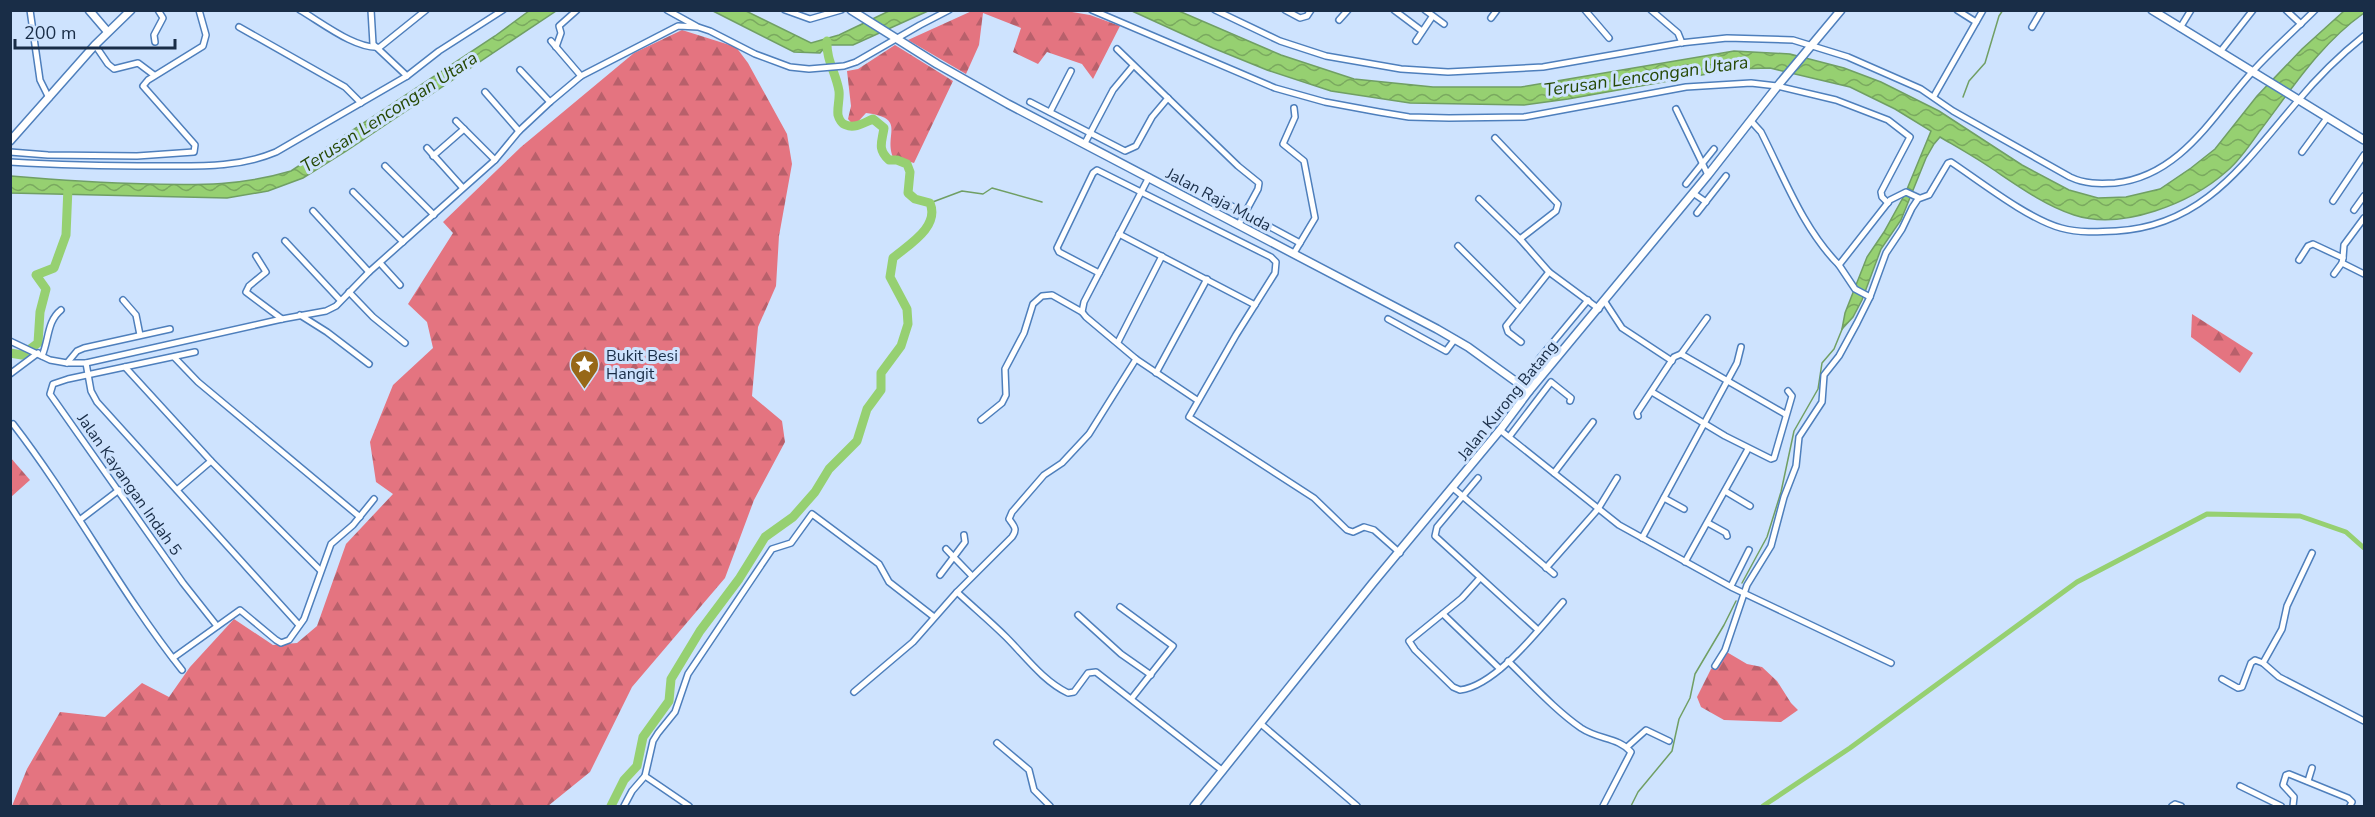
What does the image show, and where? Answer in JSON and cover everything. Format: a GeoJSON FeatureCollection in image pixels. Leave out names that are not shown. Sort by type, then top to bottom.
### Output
{"type":"FeatureCollection","features":[{"type":"Feature","properties":{"kind":"street"},"geometry":{"type":"LineString","coordinates":[[30,10],[40,80],[49,98]]}},
{"type":"Feature","properties":{"kind":"street"},"geometry":{"type":"LineString","coordinates":[[89,10],[107,31]]}},
{"type":"Feature","properties":{"kind":"street"},"geometry":{"type":"LineString","coordinates":[[10,141],[107,31],[131,10]]}},
{"type":"Feature","properties":{"kind":"street"},"geometry":{"type":"LineString","coordinates":[[155,42],[154,35],[163,18],[158,10]]}},
{"type":"Feature","properties":{"kind":"street"},"geometry":{"type":"LineString","coordinates":[[10,152],[48,155],[137,156],[194,152],[195,145],[143,88],[145,82],[154,75],[203,46],[206,35],[199,10]]}},
{"type":"Feature","properties":{"kind":"street"},"geometry":{"type":"LineString","coordinates":[[300,10],[362,46],[376,48],[426,10]]}},
{"type":"Feature","properties":{"kind":"street"},"geometry":{"type":"LineString","coordinates":[[371,10],[373,44],[407,76]]}},
{"type":"Feature","properties":{"kind":"street"},"geometry":{"type":"LineString","coordinates":[[10,162],[89,167],[220,166],[249,162],[276,152],[407,76],[439,51],[503,10]]}},
{"type":"Feature","properties":{"kind":"street"},"geometry":{"type":"LineString","coordinates":[[556,47],[561,33],[559,26],[577,10]]}},
{"type":"Feature","properties":{"kind":"street"},"geometry":{"type":"LineString","coordinates":[[667,10],[755,54],[804,69],[844,66],[949,10]]}},
{"type":"Feature","properties":{"kind":"street"},"geometry":{"type":"LineString","coordinates":[[785,10],[810,19],[841,10]]}},
{"type":"Feature","properties":{"kind":"street","name":"Jalan Raja Muda"},"geometry":{"type":"LineString","coordinates":[[851,10],[988,93],[1455,339],[1529,392]]}},
{"type":"Feature","properties":{"kind":"street"},"geometry":{"type":"LineString","coordinates":[[1092,10],[1275,88],[1324,102],[1409,117],[1524,117],[1686,87],[1751,83],[1779,84],[1836,100],[1888,120],[1910,136],[1910,140],[1881,192],[1882,197],[1888,203]]}},
{"type":"Feature","properties":{"kind":"street"},"geometry":{"type":"LineString","coordinates":[[1215,10],[1297,48],[1345,60],[1401,69],[1477,72],[1543,68],[1682,43],[1727,38],[1765,38],[1812,44],[1848,57],[1934,96],[1953,111],[2084,183],[2111,183],[2144,175],[2178,155],[2210,125],[2253,71],[2315,10]]}},
{"type":"Feature","properties":{"kind":"street"},"geometry":{"type":"LineString","coordinates":[[1285,10],[1300,18],[1311,10]]}},
{"type":"Feature","properties":{"kind":"street"},"geometry":{"type":"LineString","coordinates":[[1339,20],[1348,10]]}},
{"type":"Feature","properties":{"kind":"street"},"geometry":{"type":"LineString","coordinates":[[1394,10],[1422,31]]}},
{"type":"Feature","properties":{"kind":"street"},"geometry":{"type":"LineString","coordinates":[[1425,10],[1444,24]]}},
{"type":"Feature","properties":{"kind":"street"},"geometry":{"type":"LineString","coordinates":[[1491,18],[1497,10]]}},
{"type":"Feature","properties":{"kind":"street"},"geometry":{"type":"LineString","coordinates":[[1585,10],[1609,38]]}},
{"type":"Feature","properties":{"kind":"street"},"geometry":{"type":"LineString","coordinates":[[1651,10],[1678,33],[1682,43]]}},
{"type":"Feature","properties":{"kind":"street","name":"Jalan Kurong Batang"},"geometry":{"type":"LineString","coordinates":[[1194,807],[1841,10]]}},
{"type":"Feature","properties":{"kind":"street"},"geometry":{"type":"LineString","coordinates":[[1957,10],[1976,22]]}},
{"type":"Feature","properties":{"kind":"street"},"geometry":{"type":"LineString","coordinates":[[1934,96],[1983,10]]}},
{"type":"Feature","properties":{"kind":"street"},"geometry":{"type":"LineString","coordinates":[[2032,27],[2042,10]]}},
{"type":"Feature","properties":{"kind":"street"},"geometry":{"type":"LineString","coordinates":[[2152,10],[2364,140]]}},
{"type":"Feature","properties":{"kind":"street"},"geometry":{"type":"LineString","coordinates":[[2180,28],[2191,10]]}},
{"type":"Feature","properties":{"kind":"street"},"geometry":{"type":"LineString","coordinates":[[2220,52],[2253,10]]}},
{"type":"Feature","properties":{"kind":"street"},"geometry":{"type":"LineString","coordinates":[[2286,10],[2301,24]]}},
{"type":"Feature","properties":{"kind":"street"},"geometry":{"type":"LineString","coordinates":[[1416,41],[1432,16]]}},
{"type":"Feature","properties":{"kind":"street"},"geometry":{"type":"LineString","coordinates":[[239,27],[345,87],[361,103]]}},
{"type":"Feature","properties":{"kind":"street"},"geometry":{"type":"LineString","coordinates":[[10,340],[67,363],[86,363],[326,311],[336,306],[369,272],[495,160],[519,131],[581,76],[678,27],[698,27]]}},
{"type":"Feature","properties":{"kind":"street"},"geometry":{"type":"LineString","coordinates":[[1839,265],[1894,197],[1905,192],[1916,197],[1929,195],[1950,162],[2028,213],[2061,228],[2097,232],[2128,230],[2151,225],[2185,212],[2224,186],[2297,100],[2364,36]]}},
{"type":"Feature","properties":{"kind":"street"},"geometry":{"type":"LineString","coordinates":[[551,40],[581,76]]}},
{"type":"Feature","properties":{"kind":"street"},"geometry":{"type":"LineString","coordinates":[[95,45],[114,69],[138,63],[154,75]]}},
{"type":"Feature","properties":{"kind":"street"},"geometry":{"type":"LineString","coordinates":[[1117,49],[1238,166],[1259,183],[1239,224]]}},
{"type":"Feature","properties":{"kind":"street"},"geometry":{"type":"LineString","coordinates":[[1084,143],[1113,90],[1133,66]]}},
{"type":"Feature","properties":{"kind":"street"},"geometry":{"type":"LineString","coordinates":[[520,69],[550,102]]}},
{"type":"Feature","properties":{"kind":"street"},"geometry":{"type":"LineString","coordinates":[[1050,112],[1071,72]]}},
{"type":"Feature","properties":{"kind":"street"},"geometry":{"type":"LineString","coordinates":[[485,92],[519,131]]}},
{"type":"Feature","properties":{"kind":"street"},"geometry":{"type":"LineString","coordinates":[[1030,102],[1122,150],[1131,150],[1136,146],[1152,117],[1168,98]]}},
{"type":"Feature","properties":{"kind":"street"},"geometry":{"type":"LineString","coordinates":[[1294,108],[1295,117],[1283,144],[1304,161],[1315,218],[1294,253]]}},
{"type":"Feature","properties":{"kind":"street"},"geometry":{"type":"LineString","coordinates":[[1676,109],[1708,175]]}},
{"type":"Feature","properties":{"kind":"street"},"geometry":{"type":"LineString","coordinates":[[2302,152],[2327,118]]}},
{"type":"Feature","properties":{"kind":"street"},"geometry":{"type":"LineString","coordinates":[[1750,121],[1761,132],[1817,240],[1839,265],[1855,290],[1868,296]]}},
{"type":"Feature","properties":{"kind":"street"},"geometry":{"type":"LineString","coordinates":[[456,122],[495,160]]}},
{"type":"Feature","properties":{"kind":"street"},"geometry":{"type":"LineString","coordinates":[[433,156],[464,129]]}},
{"type":"Feature","properties":{"kind":"street"},"geometry":{"type":"LineString","coordinates":[[1495,138],[1558,204],[1556,211],[1520,238]]}},
{"type":"Feature","properties":{"kind":"street"},"geometry":{"type":"LineString","coordinates":[[427,148],[462,187]]}},
{"type":"Feature","properties":{"kind":"street"},"geometry":{"type":"LineString","coordinates":[[1686,184],[1714,149]]}},
{"type":"Feature","properties":{"kind":"street"},"geometry":{"type":"LineString","coordinates":[[2333,201],[2363,158]]}},
{"type":"Feature","properties":{"kind":"street"},"geometry":{"type":"LineString","coordinates":[[385,166],[434,215]]}},
{"type":"Feature","properties":{"kind":"street"},"geometry":{"type":"LineString","coordinates":[[1099,273],[1059,252],[1057,248],[1093,173],[1100,170],[1267,254],[1274,260],[1277,267],[1275,273],[1197,400],[1189,415],[1191,420],[1314,498],[1347,530],[1353,532],[1364,527],[1374,530],[1400,553]]}},
{"type":"Feature","properties":{"kind":"street"},"geometry":{"type":"LineString","coordinates":[[1697,213],[1726,176]]}},
{"type":"Feature","properties":{"kind":"street"},"geometry":{"type":"LineString","coordinates":[[1082,312],[1084,302],[1149,177]]}},
{"type":"Feature","properties":{"kind":"street"},"geometry":{"type":"LineString","coordinates":[[353,192],[403,242]]}},
{"type":"Feature","properties":{"kind":"street"},"geometry":{"type":"LineString","coordinates":[[1693,193],[1706,202]]}},
{"type":"Feature","properties":{"kind":"street"},"geometry":{"type":"LineString","coordinates":[[2354,210],[2364,196]]}},
{"type":"Feature","properties":{"kind":"street"},"geometry":{"type":"LineString","coordinates":[[1715,666],[1728,642],[1754,572],[1771,546],[1784,497],[1796,466],[1799,437],[1822,402],[1824,375],[1839,356],[1886,253],[1896,239],[1916,197]]}},
{"type":"Feature","properties":{"kind":"street"},"geometry":{"type":"LineString","coordinates":[[1479,199],[1520,238],[1550,272],[1599,309]]}},
{"type":"Feature","properties":{"kind":"street"},"geometry":{"type":"LineString","coordinates":[[1226,203],[1300,243]]}},
{"type":"Feature","properties":{"kind":"street"},"geometry":{"type":"LineString","coordinates":[[313,212],[369,272]]}},
{"type":"Feature","properties":{"kind":"street"},"geometry":{"type":"LineString","coordinates":[[2334,274],[2342,260],[2343,245],[2364,218]]}},
{"type":"Feature","properties":{"kind":"street"},"geometry":{"type":"LineString","coordinates":[[1119,234],[1255,305]]}},
{"type":"Feature","properties":{"kind":"street"},"geometry":{"type":"LineString","coordinates":[[285,241],[340,300]]}},
{"type":"Feature","properties":{"kind":"street"},"geometry":{"type":"LineString","coordinates":[[2298,260],[2308,246],[2313,244],[2364,274]]}},
{"type":"Feature","properties":{"kind":"street"},"geometry":{"type":"LineString","coordinates":[[1458,246],[1520,308]]}},
{"type":"Feature","properties":{"kind":"street"},"geometry":{"type":"LineString","coordinates":[[256,256],[266,272],[249,286],[246,292],[282,319]]}},
{"type":"Feature","properties":{"kind":"street"},"geometry":{"type":"LineString","coordinates":[[1118,342],[1162,256]]}},
{"type":"Feature","properties":{"kind":"street"},"geometry":{"type":"LineString","coordinates":[[380,263],[400,285]]}},
{"type":"Feature","properties":{"kind":"street"},"geometry":{"type":"LineString","coordinates":[[1521,342],[1509,332],[1506,326],[1550,272]]}},
{"type":"Feature","properties":{"kind":"street"},"geometry":{"type":"LineString","coordinates":[[1156,373],[1207,279]]}},
{"type":"Feature","properties":{"kind":"street"},"geometry":{"type":"LineString","coordinates":[[349,292],[373,317],[405,343]]}},
{"type":"Feature","properties":{"kind":"street"},"geometry":{"type":"LineString","coordinates":[[981,420],[1002,403],[1006,395],[1005,369],[1024,333],[1033,304],[1042,296],[1052,295],[1082,312],[1136,359],[1197,400]]}},
{"type":"Feature","properties":{"kind":"street"},"geometry":{"type":"LineString","coordinates":[[123,300],[136,315],[140,335]]}},
{"type":"Feature","properties":{"kind":"street"},"geometry":{"type":"LineString","coordinates":[[1539,359],[1588,300]]}},
{"type":"Feature","properties":{"kind":"street"},"geometry":{"type":"LineString","coordinates":[[1605,302],[1622,328],[1672,361]]}},
{"type":"Feature","properties":{"kind":"street"},"geometry":{"type":"LineString","coordinates":[[10,374],[38,353],[48,340],[51,320],[61,310]]}},
{"type":"Feature","properties":{"kind":"street"},"geometry":{"type":"LineString","coordinates":[[300,315],[369,364]]}},
{"type":"Feature","properties":{"kind":"street"},"geometry":{"type":"LineString","coordinates":[[1638,416],[1637,413],[1672,361],[1681,354],[1707,318]]}},
{"type":"Feature","properties":{"kind":"street"},"geometry":{"type":"LineString","coordinates":[[1388,319],[1446,351],[1455,339]]}},
{"type":"Feature","properties":{"kind":"street"},"geometry":{"type":"LineString","coordinates":[[67,363],[77,351],[84,348],[170,329]]}},
{"type":"Feature","properties":{"kind":"street"},"geometry":{"type":"LineString","coordinates":[[1642,538],[1737,363],[1741,347]]}},
{"type":"Feature","properties":{"kind":"street"},"geometry":{"type":"LineString","coordinates":[[87,375],[195,352]]}},
{"type":"Feature","properties":{"kind":"street"},"geometry":{"type":"LineString","coordinates":[[1681,354],[1785,414]]}},
{"type":"Feature","properties":{"kind":"street"},"geometry":{"type":"LineString","coordinates":[[174,357],[198,382],[360,517]]}},
{"type":"Feature","properties":{"kind":"street"},"geometry":{"type":"LineString","coordinates":[[854,692],[913,642],[972,576],[1012,537],[1016,532],[1009,519],[1012,512],[1044,475],[1062,463],[1084,440],[1136,359]]}},
{"type":"Feature","properties":{"kind":"street"},"geometry":{"type":"LineString","coordinates":[[86,363],[91,391],[97,402],[299,625]]}},
{"type":"Feature","properties":{"kind":"street"},"geometry":{"type":"LineString","coordinates":[[125,367],[211,461],[320,570]]}},
{"type":"Feature","properties":{"kind":"street","name":"Jalan Kayangan Indah 5"},"geometry":{"type":"LineString","coordinates":[[87,375],[56,382],[50,394],[183,583],[217,626]]}},
{"type":"Feature","properties":{"kind":"street"},"geometry":{"type":"LineString","coordinates":[[1509,436],[1551,382],[1571,398],[1570,401]]}},
{"type":"Feature","properties":{"kind":"street"},"geometry":{"type":"LineString","coordinates":[[1652,392],[1767,459],[1773,458],[1792,396],[1788,391]]}},
{"type":"Feature","properties":{"kind":"street"},"geometry":{"type":"LineString","coordinates":[[1554,473],[1593,422]]}},
{"type":"Feature","properties":{"kind":"street"},"geometry":{"type":"LineString","coordinates":[[13,424],[46,466],[126,593],[182,670]]}},
{"type":"Feature","properties":{"kind":"street"},"geometry":{"type":"LineString","coordinates":[[1500,430],[1598,509],[1642,538],[1731,586],[1891,663]]}},
{"type":"Feature","properties":{"kind":"street"},"geometry":{"type":"LineString","coordinates":[[1686,562],[1748,449]]}},
{"type":"Feature","properties":{"kind":"street"},"geometry":{"type":"LineString","coordinates":[[177,490],[211,461]]}},
{"type":"Feature","properties":{"kind":"street"},"geometry":{"type":"LineString","coordinates":[[1478,478],[1434,532],[1437,540],[1538,630]]}},
{"type":"Feature","properties":{"kind":"street"},"geometry":{"type":"LineString","coordinates":[[1546,568],[1598,509],[1617,478]]}},
{"type":"Feature","properties":{"kind":"street"},"geometry":{"type":"LineString","coordinates":[[1453,488],[1554,574]]}},
{"type":"Feature","properties":{"kind":"street"},"geometry":{"type":"LineString","coordinates":[[81,519],[119,490]]}},
{"type":"Feature","properties":{"kind":"street"},"geometry":{"type":"LineString","coordinates":[[1725,491],[1750,506]]}},
{"type":"Feature","properties":{"kind":"street"},"geometry":{"type":"LineString","coordinates":[[1664,498],[1684,509]]}},
{"type":"Feature","properties":{"kind":"street"},"geometry":{"type":"LineString","coordinates":[[172,658],[242,611],[281,643],[289,640],[308,611],[320,570],[331,544],[360,517],[374,499]]}},
{"type":"Feature","properties":{"kind":"street"},"geometry":{"type":"LineString","coordinates":[[624,807],[632,791],[645,776],[653,741],[675,712],[688,674],[772,549],[791,543],[812,513],[879,564],[889,582],[934,617]]}},
{"type":"Feature","properties":{"kind":"street"},"geometry":{"type":"LineString","coordinates":[[1708,523],[1726,533],[1727,536]]}},
{"type":"Feature","properties":{"kind":"street"},"geometry":{"type":"LineString","coordinates":[[940,574],[964,543],[964,535]]}},
{"type":"Feature","properties":{"kind":"street"},"geometry":{"type":"LineString","coordinates":[[946,549],[972,576]]}},
{"type":"Feature","properties":{"kind":"street"},"geometry":{"type":"LineString","coordinates":[[1731,586],[1749,550]]}},
{"type":"Feature","properties":{"kind":"street"},"geometry":{"type":"LineString","coordinates":[[2263,663],[2284,624],[2287,606],[2312,553]]}},
{"type":"Feature","properties":{"kind":"street"},"geometry":{"type":"LineString","coordinates":[[1479,578],[1443,614],[1410,639],[1415,650],[1448,682],[1460,690],[1480,684],[1500,669],[1563,602]]}},
{"type":"Feature","properties":{"kind":"street"},"geometry":{"type":"LineString","coordinates":[[957,592],[1005,636],[1040,674],[1064,691],[1074,692],[1088,673],[1096,672],[1223,771]]}},
{"type":"Feature","properties":{"kind":"street"},"geometry":{"type":"LineString","coordinates":[[1120,607],[1173,646],[1132,698]]}},
{"type":"Feature","properties":{"kind":"street"},"geometry":{"type":"LineString","coordinates":[[1443,614],[1500,669]]}},
{"type":"Feature","properties":{"kind":"street"},"geometry":{"type":"LineString","coordinates":[[1078,615],[1121,654],[1151,675]]}},
{"type":"Feature","properties":{"kind":"street"},"geometry":{"type":"LineString","coordinates":[[2222,679],[2238,688],[2242,687],[2251,663],[2256,660],[2279,677],[2364,722]]}},
{"type":"Feature","properties":{"kind":"street"},"geometry":{"type":"LineString","coordinates":[[1508,661],[1573,722],[1598,738],[1614,740],[1627,747],[1630,752],[1629,756],[1603,807]]}},
{"type":"Feature","properties":{"kind":"street"},"geometry":{"type":"LineString","coordinates":[[1261,724],[1357,807]]}},
{"type":"Feature","properties":{"kind":"street"},"geometry":{"type":"LineString","coordinates":[[1627,747],[1646,730],[1669,741]]}},
{"type":"Feature","properties":{"kind":"street"},"geometry":{"type":"LineString","coordinates":[[997,742],[1029,770],[1034,790],[1050,807]]}},
{"type":"Feature","properties":{"kind":"street"},"geometry":{"type":"LineString","coordinates":[[2307,781],[2312,768]]}},
{"type":"Feature","properties":{"kind":"street"},"geometry":{"type":"LineString","coordinates":[[2293,807],[2294,797],[2283,785],[2286,775],[2289,774],[2350,798],[2352,803],[2350,807]]}},
{"type":"Feature","properties":{"kind":"street"},"geometry":{"type":"LineString","coordinates":[[645,776],[689,807]]}},
{"type":"Feature","properties":{"kind":"street"},"geometry":{"type":"LineString","coordinates":[[2240,786],[2281,807]]}},
{"type":"Feature","properties":{"kind":"street"},"geometry":{"type":"LineString","coordinates":[[2172,807],[2175,804],[2181,807]]}},
{"type":"Feature","properties":{"kind":"green space"},"geometry":{"type":"Polygon","coordinates":[[[974,10],[1066,11],[1090,15],[1120,26],[1093,79],[1082,64],[1047,52],[1038,64],[1013,52],[1021,28],[983,13],[979,45],[966,74],[908,40],[974,10]]]}},
{"type":"Feature","properties":{"kind":"green space"},"geometry":{"type":"Polygon","coordinates":[[[682,30],[736,47],[748,63],[787,134],[792,164],[779,236],[776,286],[758,327],[752,396],[782,421],[785,442],[754,500],[725,578],[632,687],[590,772],[548,806],[12,806],[27,769],[60,712],[105,717],[142,683],[169,697],[190,667],[234,619],[273,645],[297,643],[317,626],[346,544],[393,494],[376,482],[370,442],[393,385],[433,348],[427,322],[408,304],[453,233],[443,222],[521,147],[634,53],[682,30]]]}},
{"type":"Feature","properties":{"kind":"green space"},"geometry":{"type":"Polygon","coordinates":[[[895,45],[953,81],[914,163],[893,157],[892,128],[886,119],[879,115],[866,113],[854,126],[848,119],[851,106],[847,71],[858,69],[895,45]]]}},
{"type":"Feature","properties":{"kind":"green space"},"geometry":{"type":"Polygon","coordinates":[[[2192,314],[2253,353],[2240,373],[2191,337],[2192,314]]]}},
{"type":"Feature","properties":{"kind":"green space"},"geometry":{"type":"Polygon","coordinates":[[[10,457],[30,480],[11,497],[10,497],[10,457]]]}},
{"type":"Feature","properties":{"kind":"green space"},"geometry":{"type":"Polygon","coordinates":[[[1725,651],[1747,664],[1762,667],[1777,681],[1798,710],[1781,722],[1724,720],[1701,707],[1697,697],[1711,669],[1718,664],[1725,651]]]}},
{"type":"Feature","properties":{"kind":"water","name":"Terusan Lencongan Utara"},"geometry":{"type":"Polygon","coordinates":[[[529,11],[556,11],[303,178],[268,191],[227,198],[11,193],[11,176],[115,183],[203,184],[255,180],[291,171],[529,11]]]}},
{"type":"Feature","properties":{"kind":"water"},"geometry":{"type":"Polygon","coordinates":[[[713,11],[746,11],[811,43],[839,35],[889,11],[928,11],[853,45],[827,45],[820,53],[794,52],[713,11]]]}},
{"type":"Feature","properties":{"kind":"water","name":"Terusan Lencongan Utara"},"geometry":{"type":"Polygon","coordinates":[[[1132,11],[1179,11],[1281,55],[1354,79],[1433,87],[1521,87],[1734,51],[1790,54],[1844,68],[1881,82],[1939,111],[2022,165],[2069,190],[2098,198],[2126,197],[2160,189],[2191,168],[2215,149],[2257,96],[2302,49],[2344,11],[2364,11],[2364,13],[2320,53],[2231,167],[2195,194],[2155,211],[2134,217],[2113,219],[2093,219],[2074,215],[2031,195],[1940,137],[1926,158],[1901,220],[1881,249],[1862,300],[1853,317],[1842,329],[1845,313],[1867,257],[1905,194],[1931,131],[1895,109],[1850,87],[1770,68],[1735,69],[1524,105],[1410,103],[1331,91],[1267,70],[1132,11]]]}},
{"type":"Feature","properties":{"kind":"waterway"},"geometry":{"type":"LineString","coordinates":[[1963,97],[1969,81],[1985,63],[1999,16],[2003,10]]}},
{"type":"Feature","properties":{"kind":"waterway"},"geometry":{"type":"LineString","coordinates":[[611,806],[624,780],[637,766],[643,737],[669,701],[671,679],[700,631],[739,579],[765,537],[793,517],[815,492],[829,469],[857,441],[867,409],[881,390],[881,373],[901,346],[908,324],[907,309],[890,277],[893,258],[927,228],[932,212],[930,203],[915,199],[908,193],[910,172],[907,164],[889,160],[885,156],[881,145],[884,128],[873,119],[853,126],[840,120],[838,84],[828,54],[827,41]]}},
{"type":"Feature","properties":{"kind":"waterway"},"geometry":{"type":"LineString","coordinates":[[10,353],[22,355],[38,343],[40,312],[46,289],[36,275],[54,268],[66,235],[68,187]]}},
{"type":"Feature","properties":{"kind":"waterway"},"geometry":{"type":"LineString","coordinates":[[930,203],[962,191],[983,194],[992,188],[1042,202]]}},
{"type":"Feature","properties":{"kind":"waterway"},"geometry":{"type":"LineString","coordinates":[[1742,583],[1767,537],[1781,492],[1794,431],[1818,389],[1822,363],[1834,349],[1843,327]]}},
{"type":"Feature","properties":{"kind":"waterway"},"geometry":{"type":"LineString","coordinates":[[1763,806],[1850,748],[2077,582],[2207,514],[2300,516],[2346,532],[2364,548]]}},
{"type":"Feature","properties":{"kind":"waterway"},"geometry":{"type":"LineString","coordinates":[[1631,806],[1638,792],[1672,751],[1679,719],[1690,698],[1695,674],[1736,601]]}},
{"type":"Feature","properties":{"kind":"place","name":"Bukit Besi Hangit"},"geometry":{"type":"Point","coordinates":[585,390]}}]}
